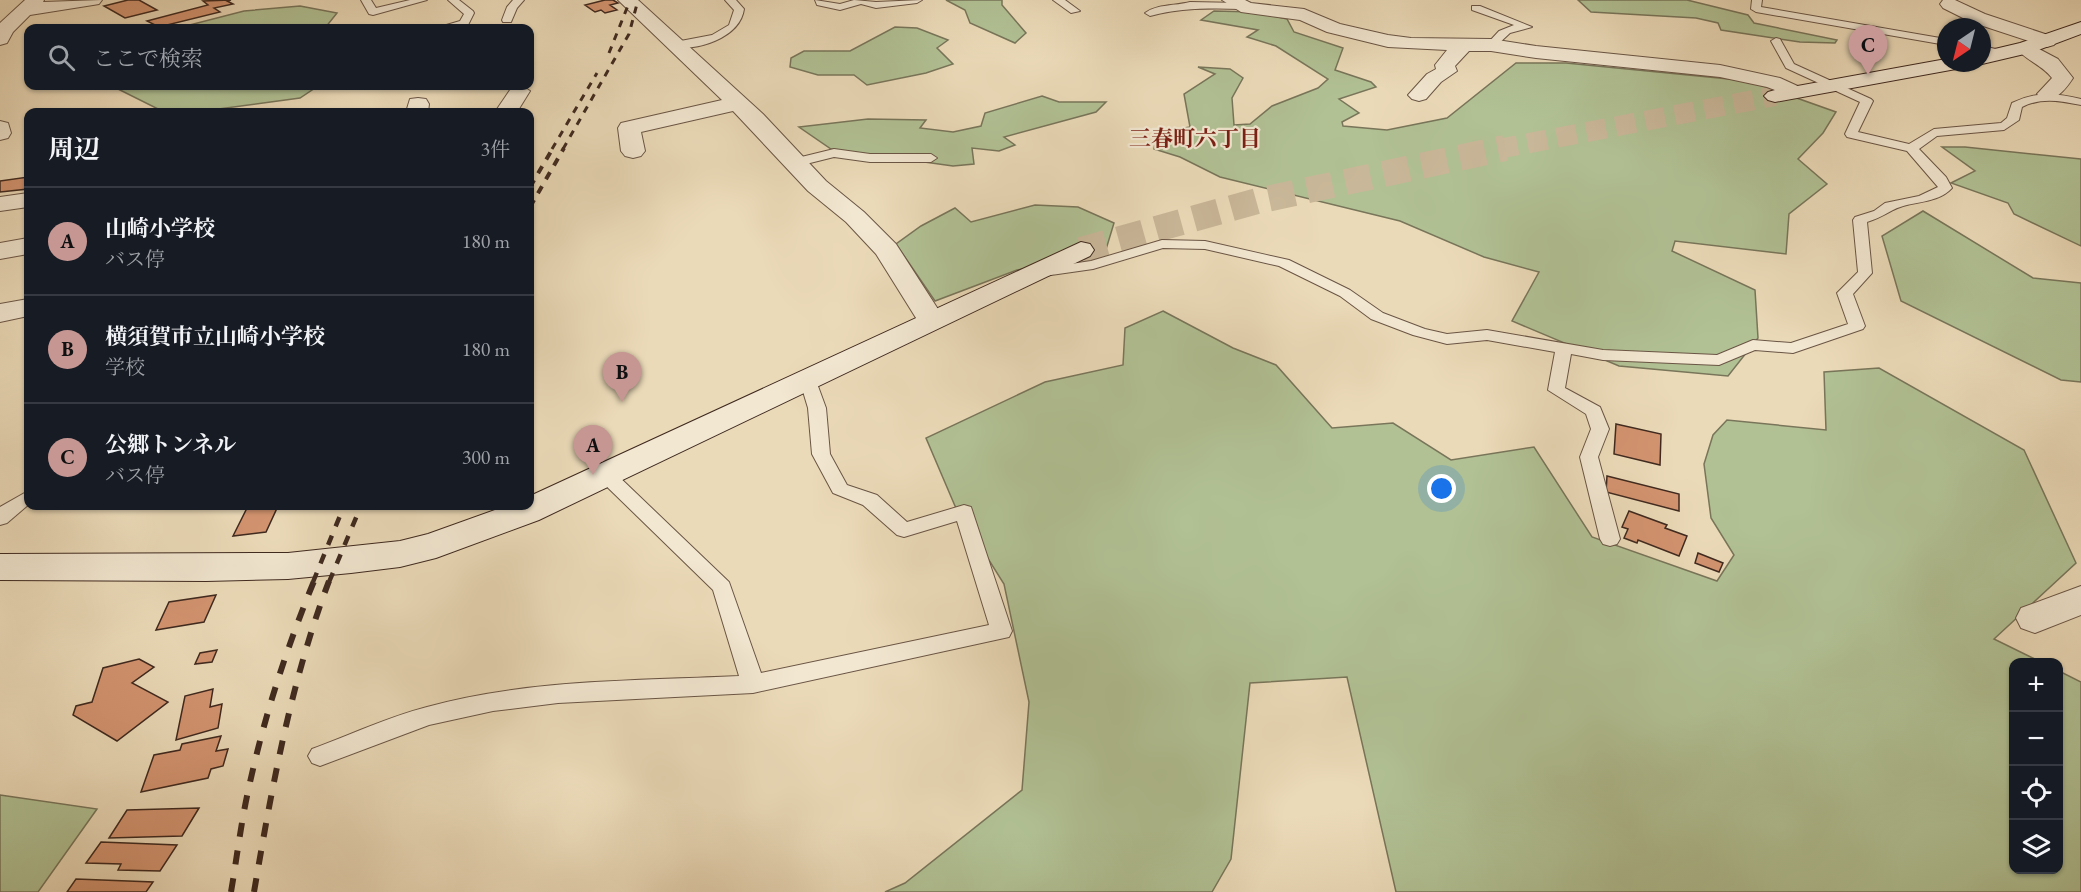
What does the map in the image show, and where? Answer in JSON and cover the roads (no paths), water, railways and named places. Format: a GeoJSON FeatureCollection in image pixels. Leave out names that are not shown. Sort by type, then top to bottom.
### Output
{"type":"FeatureCollection","features":[{"type":"Feature","properties":{"kind":"street"},"geometry":{"type":"LineString","coordinates":[[0,39],[4,30],[30,5],[93,0]]}},
{"type":"Feature","properties":{"kind":"street"},"geometry":{"type":"LineString","coordinates":[[627,0],[738,103],[817,186],[855,217],[887,250],[931,320]]}},
{"type":"Feature","properties":{"kind":"street"},"geometry":{"type":"LineString","coordinates":[[1236,3],[1264,12],[1304,15],[1334,28],[1388,41],[1411,44],[1491,45],[1536,52],[1636,60],[1674,67],[1720,71],[1773,82],[1785,94],[1937,66]]}},
{"type":"Feature","properties":{"kind":"street"},"geometry":{"type":"LineString","coordinates":[[1949,4],[1978,18],[2081,51]]}},
{"type":"Feature","properties":{"kind":"street"},"geometry":{"type":"LineString","coordinates":[[1991,56],[2026,48],[2081,28]]}},
{"type":"Feature","properties":{"kind":"street"},"geometry":{"type":"LineString","coordinates":[[1419,95],[1434,78],[1447,71],[1445,65],[1463,45]]}},
{"type":"Feature","properties":{"kind":"street"},"geometry":{"type":"LineString","coordinates":[[2026,48],[2051,63],[2063,78],[2048,94]]}},
{"type":"Feature","properties":{"kind":"street"},"geometry":{"type":"LineString","coordinates":[[508,108],[519,91]]}},
{"type":"Feature","properties":{"kind":"street"},"geometry":{"type":"LineString","coordinates":[[633,151],[629,128],[738,103]]}},
{"type":"Feature","properties":{"kind":"street"},"geometry":{"type":"LineString","coordinates":[[0,128],[0,133]]}},
{"type":"Feature","properties":{"kind":"street"},"geometry":{"type":"LineString","coordinates":[[0,204],[24,201]]}},
{"type":"Feature","properties":{"kind":"street"},"geometry":{"type":"LineString","coordinates":[[0,251],[24,247]]}},
{"type":"Feature","properties":{"kind":"street"},"geometry":{"type":"LineString","coordinates":[[534,507],[1082,250]]}},
{"type":"Feature","properties":{"kind":"street"},"geometry":{"type":"LineString","coordinates":[[0,313],[24,309]]}},
{"type":"Feature","properties":{"kind":"street"},"geometry":{"type":"LineString","coordinates":[[0,567],[288,566],[390,555],[436,545],[482,530],[527,510]]}},
{"type":"Feature","properties":{"kind":"street"},"geometry":{"type":"LineString","coordinates":[[2035,618],[2081,600]]}},
{"type":"Feature","properties":{"kind":"lane"},"geometry":{"type":"LineString","coordinates":[[366,0],[373,12],[422,0]]}},
{"type":"Feature","properties":{"kind":"lane"},"geometry":{"type":"LineString","coordinates":[[453,0],[469,13],[464,23],[461,24]]}},
{"type":"Feature","properties":{"kind":"lane"},"geometry":{"type":"LineString","coordinates":[[507,20],[512,7],[519,0]]}},
{"type":"Feature","properties":{"kind":"lane"},"geometry":{"type":"LineString","coordinates":[[674,45],[712,38],[733,28],[739,18],[739,9],[730,0]]}},
{"type":"Feature","properties":{"kind":"lane"},"geometry":{"type":"LineString","coordinates":[[820,0],[820,3],[840,7],[861,1],[876,5],[917,0]]}},
{"type":"Feature","properties":{"kind":"lane"},"geometry":{"type":"LineString","coordinates":[[1058,0],[1075,11]]}},
{"type":"Feature","properties":{"kind":"lane"},"geometry":{"type":"LineString","coordinates":[[1757,0],[1756,9],[1937,40]]}},
{"type":"Feature","properties":{"kind":"lane"},"geometry":{"type":"LineString","coordinates":[[1150,13],[1162,8],[1170,10],[1190,5],[1236,3]]}},
{"type":"Feature","properties":{"kind":"lane"},"geometry":{"type":"LineString","coordinates":[[1476,8],[1527,27],[1510,28],[1498,33],[1491,45]]}},
{"type":"Feature","properties":{"kind":"lane"},"geometry":{"type":"LineString","coordinates":[[1032,274],[1093,264],[1162,244],[1205,245],[1284,263],[1345,293],[1377,316],[1419,332],[1447,339],[1486,335],[1603,355],[1719,360],[1753,345],[1793,348],[1857,326],[1845,293],[1865,273],[1860,220],[1880,214],[1890,206],[1923,199],[1945,188],[1911,147],[1851,134],[1867,100],[1790,66],[1776,41]]}},
{"type":"Feature","properties":{"kind":"lane"},"geometry":{"type":"LineString","coordinates":[[1991,51],[2006,54]]}},
{"type":"Feature","properties":{"kind":"lane"},"geometry":{"type":"LineString","coordinates":[[1911,147],[1934,133],[2004,126],[2013,120],[2016,105],[2048,94],[2081,102]]}},
{"type":"Feature","properties":{"kind":"lane"},"geometry":{"type":"LineString","coordinates":[[794,163],[834,153],[870,158],[931,158]]}},
{"type":"Feature","properties":{"kind":"lane"},"geometry":{"type":"LineString","coordinates":[[1564,348],[1556,390],[1594,411],[1600,429],[1589,457],[1610,539]]}},
{"type":"Feature","properties":{"kind":"lane"},"geometry":{"type":"LineString","coordinates":[[320,756],[427,716],[493,702],[558,694],[753,684],[1000,631],[964,512],[904,530],[870,500],[840,489],[820,454],[817,408],[807,378]]}},
{"type":"Feature","properties":{"kind":"lane"},"geometry":{"type":"LineString","coordinates":[[606,475],[722,587],[753,684]]}},
{"type":"Feature","properties":{"kind":"lane"},"geometry":{"type":"LineString","coordinates":[[0,518],[24,499]]}},
{"type":"Feature","properties":{"kind":"tunnel"},"geometry":{"type":"LineString","coordinates":[[1498,149],[1775,96]]}},
{"type":"Feature","properties":{"kind":"tunnel"},"geometry":{"type":"LineString","coordinates":[[1081,250],[1257,201],[1505,148]]}},
{"type":"Feature","properties":{"kind":"railway"},"geometry":{"type":"LineString","coordinates":[[563,149],[629,34],[638,0]]}},
{"type":"Feature","properties":{"kind":"railway"},"geometry":{"type":"LineString","coordinates":[[609,53],[629,3]]}},
{"type":"Feature","properties":{"kind":"railway"},"geometry":{"type":"LineString","coordinates":[[552,149],[597,73]]}},
{"type":"Feature","properties":{"kind":"railway"},"geometry":{"type":"LineString","coordinates":[[534,180],[553,148]]}},
{"type":"Feature","properties":{"kind":"railway"},"geometry":{"type":"LineString","coordinates":[[534,200],[564,148]]}},
{"type":"Feature","properties":{"kind":"railway"},"geometry":{"type":"LineString","coordinates":[[313,582],[342,510]]}},
{"type":"Feature","properties":{"kind":"railway"},"geometry":{"type":"LineString","coordinates":[[329,582],[359,510]]}},
{"type":"Feature","properties":{"kind":"railway"},"geometry":{"type":"LineString","coordinates":[[231,892],[246,800],[269,708],[314,581]]}},
{"type":"Feature","properties":{"kind":"railway"},"geometry":{"type":"LineString","coordinates":[[254,892],[293,696],[329,581]]}},
{"type":"Feature","properties":{"kind":"place","name":"公郷トンネル"},"geometry":{"type":"Point","coordinates":[1868,75]}},
{"type":"Feature","properties":{"kind":"place","name":"横須賀市立山崎小学校"},"geometry":{"type":"Point","coordinates":[622,402]}},
{"type":"Feature","properties":{"kind":"place","name":"山崎小学校"},"geometry":{"type":"Point","coordinates":[593,475]}},
{"type":"Feature","properties":{"kind":"district","name":"三春町六丁目"},"geometry":{"type":"Point","coordinates":[1195,138]}}]}
